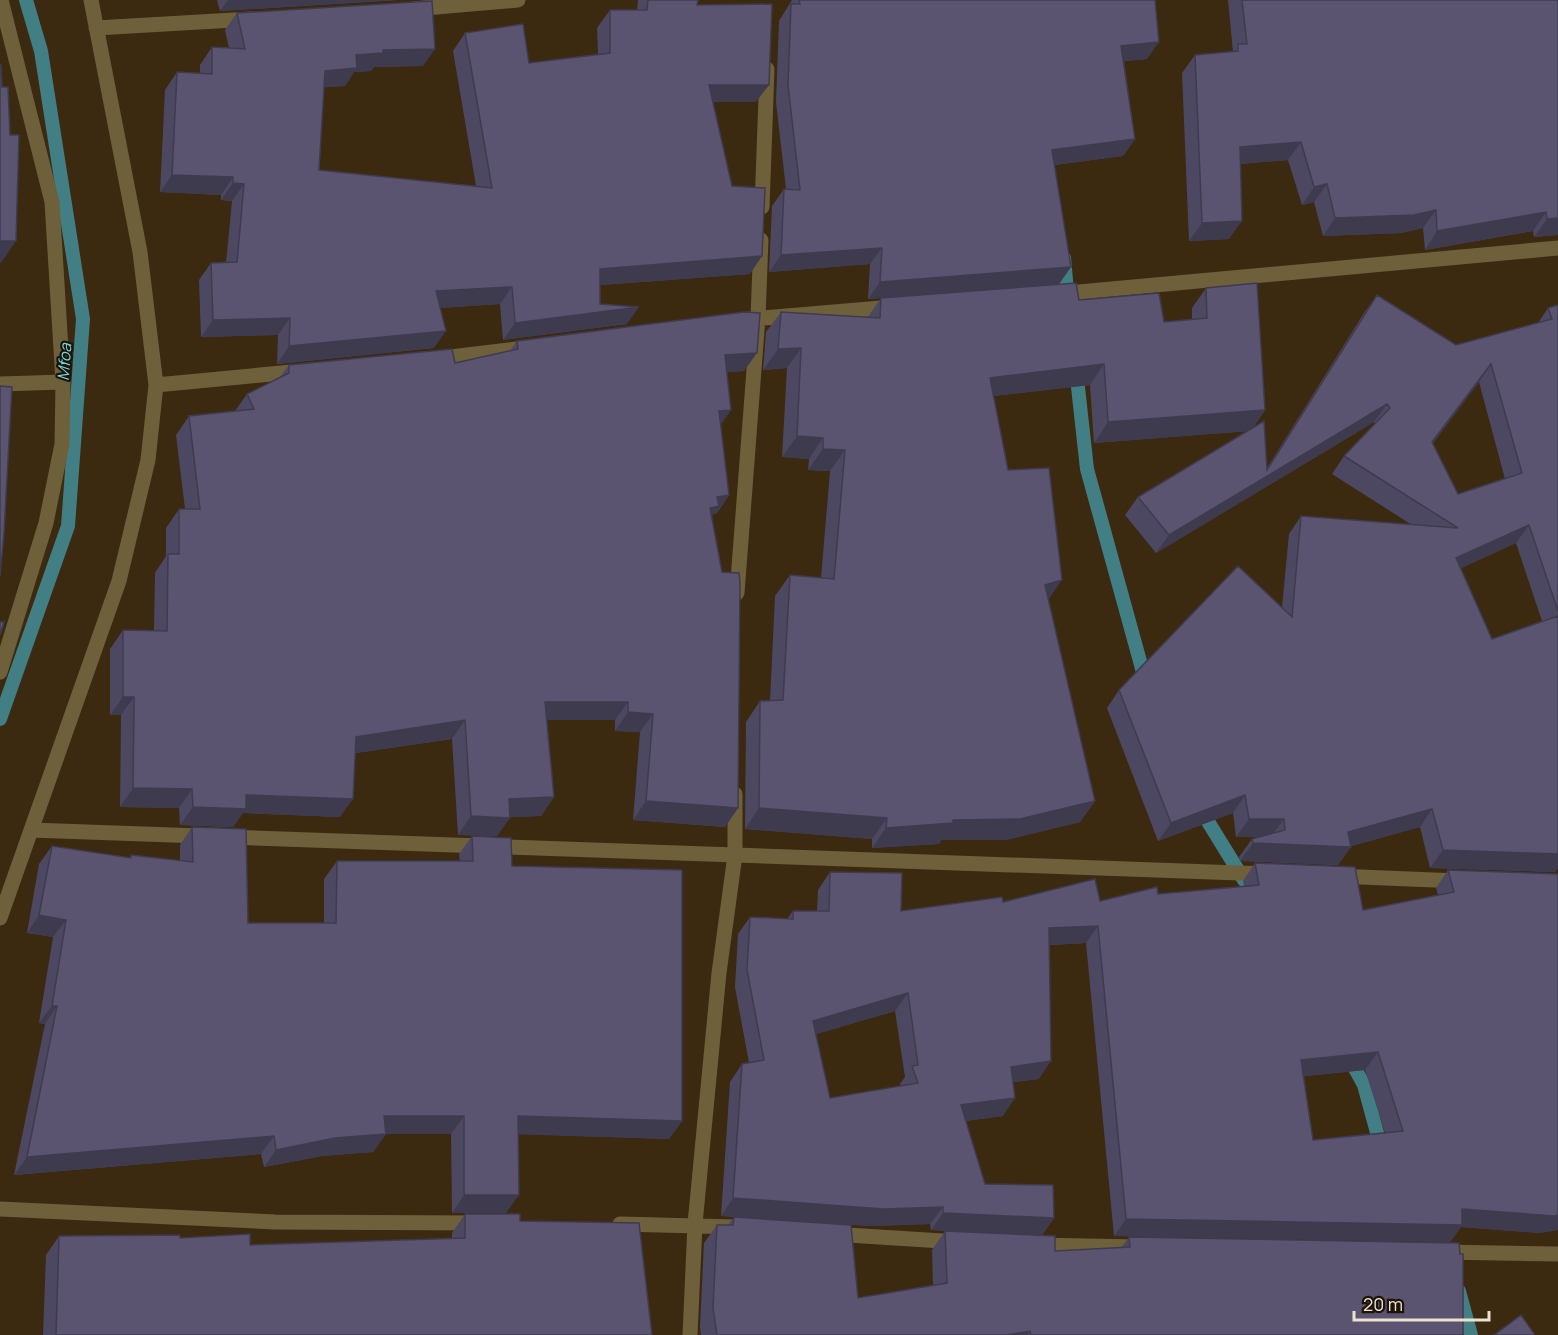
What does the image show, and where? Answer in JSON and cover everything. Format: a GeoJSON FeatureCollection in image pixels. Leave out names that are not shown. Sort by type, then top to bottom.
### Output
{"type":"FeatureCollection","features":[{"type":"Feature","properties":{"kind":"street"},"geometry":{"type":"LineString","coordinates":[[0,672],[46,523],[63,444],[63,382],[52,202],[6,50],[1,0]]}},
{"type":"Feature","properties":{"kind":"street"},"geometry":{"type":"LineString","coordinates":[[0,918],[119,581],[148,460],[156,385],[140,252],[91,0]]}},
{"type":"Feature","properties":{"kind":"street"},"geometry":{"type":"LineString","coordinates":[[401,10],[518,0]]}},
{"type":"Feature","properties":{"kind":"street"},"geometry":{"type":"LineString","coordinates":[[96,28],[272,18]]}},
{"type":"Feature","properties":{"kind":"street"},"geometry":{"type":"LineString","coordinates":[[737,605],[737,569],[758,318],[768,59]]}},
{"type":"Feature","properties":{"kind":"street"},"geometry":{"type":"LineString","coordinates":[[1040,296],[1558,248]]}},
{"type":"Feature","properties":{"kind":"street"},"geometry":{"type":"LineString","coordinates":[[724,322],[911,306]]}},
{"type":"Feature","properties":{"kind":"street"},"geometry":{"type":"LineString","coordinates":[[423,360],[551,344]]}},
{"type":"Feature","properties":{"kind":"street"},"geometry":{"type":"LineString","coordinates":[[156,385],[319,369]]}},
{"type":"Feature","properties":{"kind":"street"},"geometry":{"type":"LineString","coordinates":[[0,384],[63,382]]}},
{"type":"Feature","properties":{"kind":"street"},"geometry":{"type":"LineString","coordinates":[[690,1335],[695,1224],[719,973],[735,855],[735,783]]}},
{"type":"Feature","properties":{"kind":"street"},"geometry":{"type":"LineString","coordinates":[[31,830],[1281,874]]}},
{"type":"Feature","properties":{"kind":"street"},"geometry":{"type":"LineString","coordinates":[[1317,876],[1471,881]]}},
{"type":"Feature","properties":{"kind":"street"},"geometry":{"type":"LineString","coordinates":[[0,1209],[275,1222],[491,1223]]}},
{"type":"Feature","properties":{"kind":"street"},"geometry":{"type":"LineString","coordinates":[[599,1224],[695,1224],[754,1228]]}},
{"type":"Feature","properties":{"kind":"street"},"geometry":{"type":"LineString","coordinates":[[814,1232],[979,1243]]}},
{"type":"Feature","properties":{"kind":"street"},"geometry":{"type":"LineString","coordinates":[[1015,1244],[1156,1247]]}},
{"type":"Feature","properties":{"kind":"street"},"geometry":{"type":"LineString","coordinates":[[1428,1252],[1558,1254]]}},
{"type":"Feature","properties":{"kind":"building"},"geometry":{"type":"Polygon","coordinates":[[[648,0],[698,0],[697,5],[772,4],[769,85],[709,85],[732,186],[765,188],[762,256],[600,269],[600,304],[639,307],[515,323],[512,287],[436,291],[446,331],[289,346],[290,318],[213,320],[211,263],[237,262],[244,184],[233,183],[233,177],[172,175],[177,72],[212,74],[212,47],[245,49],[237,13],[432,1],[435,49],[383,50],[383,53],[356,55],[357,68],[325,71],[319,170],[492,188],[465,33],[523,24],[529,63],[610,53],[610,10],[647,10],[648,0]]]}},
{"type":"Feature","properties":{"kind":"building"},"geometry":{"type":"Polygon","coordinates":[[[799,0],[1155,0],[1159,42],[1121,46],[1135,139],[1052,150],[1071,267],[880,282],[882,248],[781,255],[784,189],[800,190],[788,85],[791,4],[800,4],[799,0]]]}},
{"type":"Feature","properties":{"kind":"building"},"geometry":{"type":"Polygon","coordinates":[[[1242,0],[1558,0],[1558,218],[1547,219],[1546,212],[1437,231],[1436,210],[1414,215],[1335,218],[1327,184],[1314,187],[1301,142],[1240,147],[1242,221],[1202,223],[1195,55],[1238,51],[1238,44],[1247,44],[1242,0]]]}},
{"type":"Feature","properties":{"kind":"building"},"geometry":{"type":"Polygon","coordinates":[[[0,65],[2,87],[8,87],[10,135],[19,135],[16,241],[0,241],[0,65]]]}},
{"type":"Feature","properties":{"kind":"building"},"geometry":{"type":"Polygon","coordinates":[[[1076,283],[1079,300],[1159,293],[1164,322],[1207,318],[1206,288],[1257,283],[1265,410],[1108,422],[1104,364],[990,378],[1008,470],[1049,468],[1062,580],[1045,585],[1095,801],[1020,819],[953,820],[953,823],[886,828],[887,818],[759,808],[760,701],[783,700],[790,575],[834,579],[845,450],[823,449],[823,438],[797,436],[801,348],[778,349],[781,312],[880,318],[881,298],[1076,283]]]}},
{"type":"Feature","properties":{"kind":"building"},"geometry":{"type":"Polygon","coordinates":[[[1377,295],[1456,345],[1552,319],[1548,308],[1558,305],[1558,611],[1529,525],[1456,558],[1492,639],[1558,616],[1558,854],[1443,850],[1432,809],[1348,832],[1351,847],[1253,843],[1252,839],[1285,830],[1284,819],[1249,819],[1245,795],[1171,823],[1119,690],[1238,566],[1292,617],[1301,516],[1458,528],[1344,456],[1390,408],[1387,404],[1169,535],[1138,497],[1264,421],[1267,470],[1377,295]],[[1491,364],[1432,442],[1458,494],[1522,473],[1491,364]]]}},
{"type":"Feature","properties":{"kind":"building"},"geometry":{"type":"Polygon","coordinates":[[[744,312],[760,313],[757,353],[725,355],[731,410],[719,411],[729,495],[717,497],[719,506],[710,508],[722,572],[739,573],[740,582],[738,808],[646,801],[653,714],[628,712],[628,702],[545,702],[554,797],[509,799],[510,818],[471,816],[465,720],[356,737],[353,799],[246,795],[246,809],[193,807],[192,789],[133,788],[134,697],[123,697],[123,630],[167,631],[168,554],[179,554],[179,509],[200,509],[189,416],[254,409],[247,394],[289,373],[289,365],[452,349],[455,363],[518,349],[517,341],[744,312]]]}},
{"type":"Feature","properties":{"kind":"building"},"geometry":{"type":"Polygon","coordinates":[[[0,386],[12,387],[0,576],[0,386]]]}},
{"type":"Feature","properties":{"kind":"building"},"geometry":{"type":"Polygon","coordinates":[[[0,622],[4,622],[0,635],[0,622]]]}},
{"type":"Feature","properties":{"kind":"building"},"geometry":{"type":"Polygon","coordinates":[[[192,827],[246,829],[248,923],[336,923],[337,861],[473,861],[472,836],[511,838],[512,866],[682,870],[682,1121],[518,1116],[519,1195],[464,1195],[464,1116],[384,1116],[386,1134],[335,1138],[276,1150],[274,1136],[27,1157],[57,1006],[52,1006],[66,920],[39,915],[52,846],[131,858],[131,855],[193,862],[192,827]]]}},
{"type":"Feature","properties":{"kind":"building"},"geometry":{"type":"Polygon","coordinates":[[[1255,863],[1355,867],[1363,910],[1454,892],[1448,870],[1558,874],[1558,1215],[1462,1209],[1462,1225],[1126,1219],[1098,926],[1049,928],[1051,1061],[1011,1067],[1015,1098],[961,1105],[985,1184],[1053,1185],[1054,1218],[943,1213],[943,1207],[883,1209],[733,1198],[742,1064],[764,1060],[747,970],[750,917],[793,919],[793,911],[829,911],[830,872],[902,873],[901,911],[1002,897],[1003,902],[1095,879],[1100,901],[1157,887],[1158,894],[1259,885],[1255,863]],[[908,993],[813,1021],[830,1098],[918,1083],[912,1066],[918,1065],[908,993]],[[1378,1052],[1301,1060],[1313,1140],[1403,1131],[1378,1052]]]}},
{"type":"Feature","properties":{"kind":"building"},"geometry":{"type":"Polygon","coordinates":[[[465,1214],[520,1214],[520,1221],[639,1223],[652,1335],[56,1335],[59,1236],[180,1235],[180,1238],[250,1234],[250,1245],[465,1238],[465,1214]]]}},
{"type":"Feature","properties":{"kind":"building"},"geometry":{"type":"Polygon","coordinates":[[[734,1217],[851,1225],[858,1298],[947,1283],[945,1231],[1055,1236],[1055,1251],[1130,1247],[1129,1237],[1459,1243],[1460,1254],[1463,1254],[1463,1335],[1031,1335],[1030,1331],[1007,1335],[717,1335],[713,1308],[717,1225],[733,1225],[734,1217]]]}},
{"type":"Feature","properties":{"kind":"building"},"geometry":{"type":"Polygon","coordinates":[[[1521,1315],[1535,1335],[1494,1335],[1521,1315]]]}},
{"type":"Feature","properties":{"kind":"waterway","name":"Mfoa"},"geometry":{"type":"LineString","coordinates":[[0,719],[68,526],[83,319],[41,51],[26,0]]}},
{"type":"Feature","properties":{"kind":"waterway"},"geometry":{"type":"LineString","coordinates":[[1064,258],[1068,302]]}},
{"type":"Feature","properties":{"kind":"waterway"},"geometry":{"type":"LineString","coordinates":[[1076,369],[1087,469],[1146,683]]}},
{"type":"Feature","properties":{"kind":"waterway"},"geometry":{"type":"LineString","coordinates":[[1199,807],[1244,880]]}},
{"type":"Feature","properties":{"kind":"waterway"},"geometry":{"type":"LineString","coordinates":[[1347,1054],[1364,1085],[1382,1151]]}},
{"type":"Feature","properties":{"kind":"waterway"},"geometry":{"type":"LineString","coordinates":[[1459,1291],[1471,1335]]}}]}
